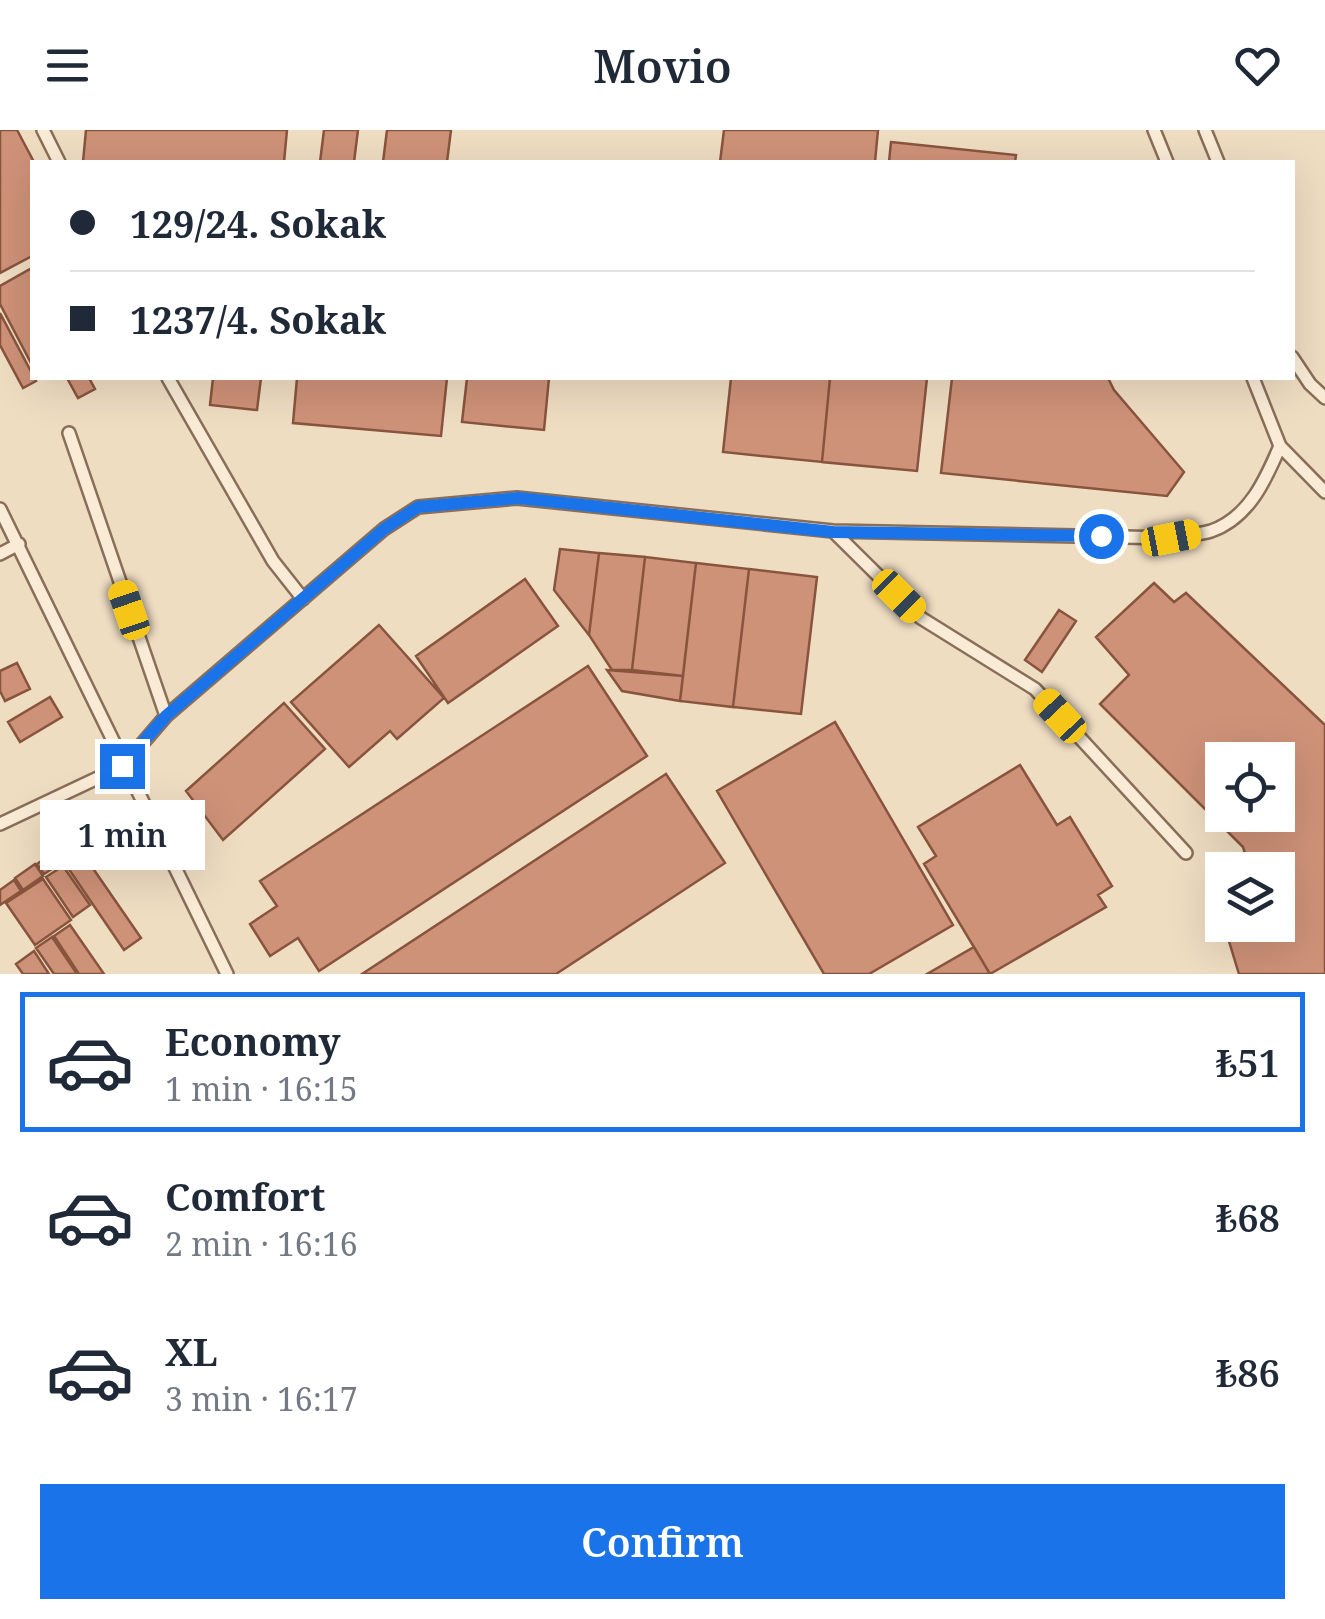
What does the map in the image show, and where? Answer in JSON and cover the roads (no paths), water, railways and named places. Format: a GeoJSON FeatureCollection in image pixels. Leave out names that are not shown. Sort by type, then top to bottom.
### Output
{"type":"FeatureCollection","features":[{"type":"Feature","properties":{"kind":"lane"},"geometry":{"type":"LineString","coordinates":[[43,130],[58,160]]}},
{"type":"Feature","properties":{"kind":"lane"},"geometry":{"type":"LineString","coordinates":[[1154,130],[1167,160]]}},
{"type":"Feature","properties":{"kind":"lane"},"geometry":{"type":"LineString","coordinates":[[1206,130],[1217,160]]}},
{"type":"Feature","properties":{"kind":"lane"},"geometry":{"type":"LineString","coordinates":[[1295,362],[1325,398]]}},
{"type":"Feature","properties":{"kind":"lane"},"geometry":{"type":"LineString","coordinates":[[169,380],[273,561],[303,599]]}},
{"type":"Feature","properties":{"kind":"lane"},"geometry":{"type":"LineString","coordinates":[[1254,380],[1280,446],[1325,492]]}},
{"type":"Feature","properties":{"kind":"lane"},"geometry":{"type":"LineString","coordinates":[[69,433],[166,716]]}},
{"type":"Feature","properties":{"kind":"lane"},"geometry":{"type":"LineString","coordinates":[[0,824],[122,766],[166,716],[384,529],[418,507],[518,498],[833,532],[1171,538],[1212,530],[1236,516],[1263,488],[1280,446]]}},
{"type":"Feature","properties":{"kind":"lane"},"geometry":{"type":"LineString","coordinates":[[0,509],[226,974]]}},
{"type":"Feature","properties":{"kind":"lane"},"geometry":{"type":"LineString","coordinates":[[833,532],[921,618],[1035,689],[1186,853]]}},
{"type":"Feature","properties":{"kind":"lane"},"geometry":{"type":"LineString","coordinates":[[0,554],[19,544]]}}]}
